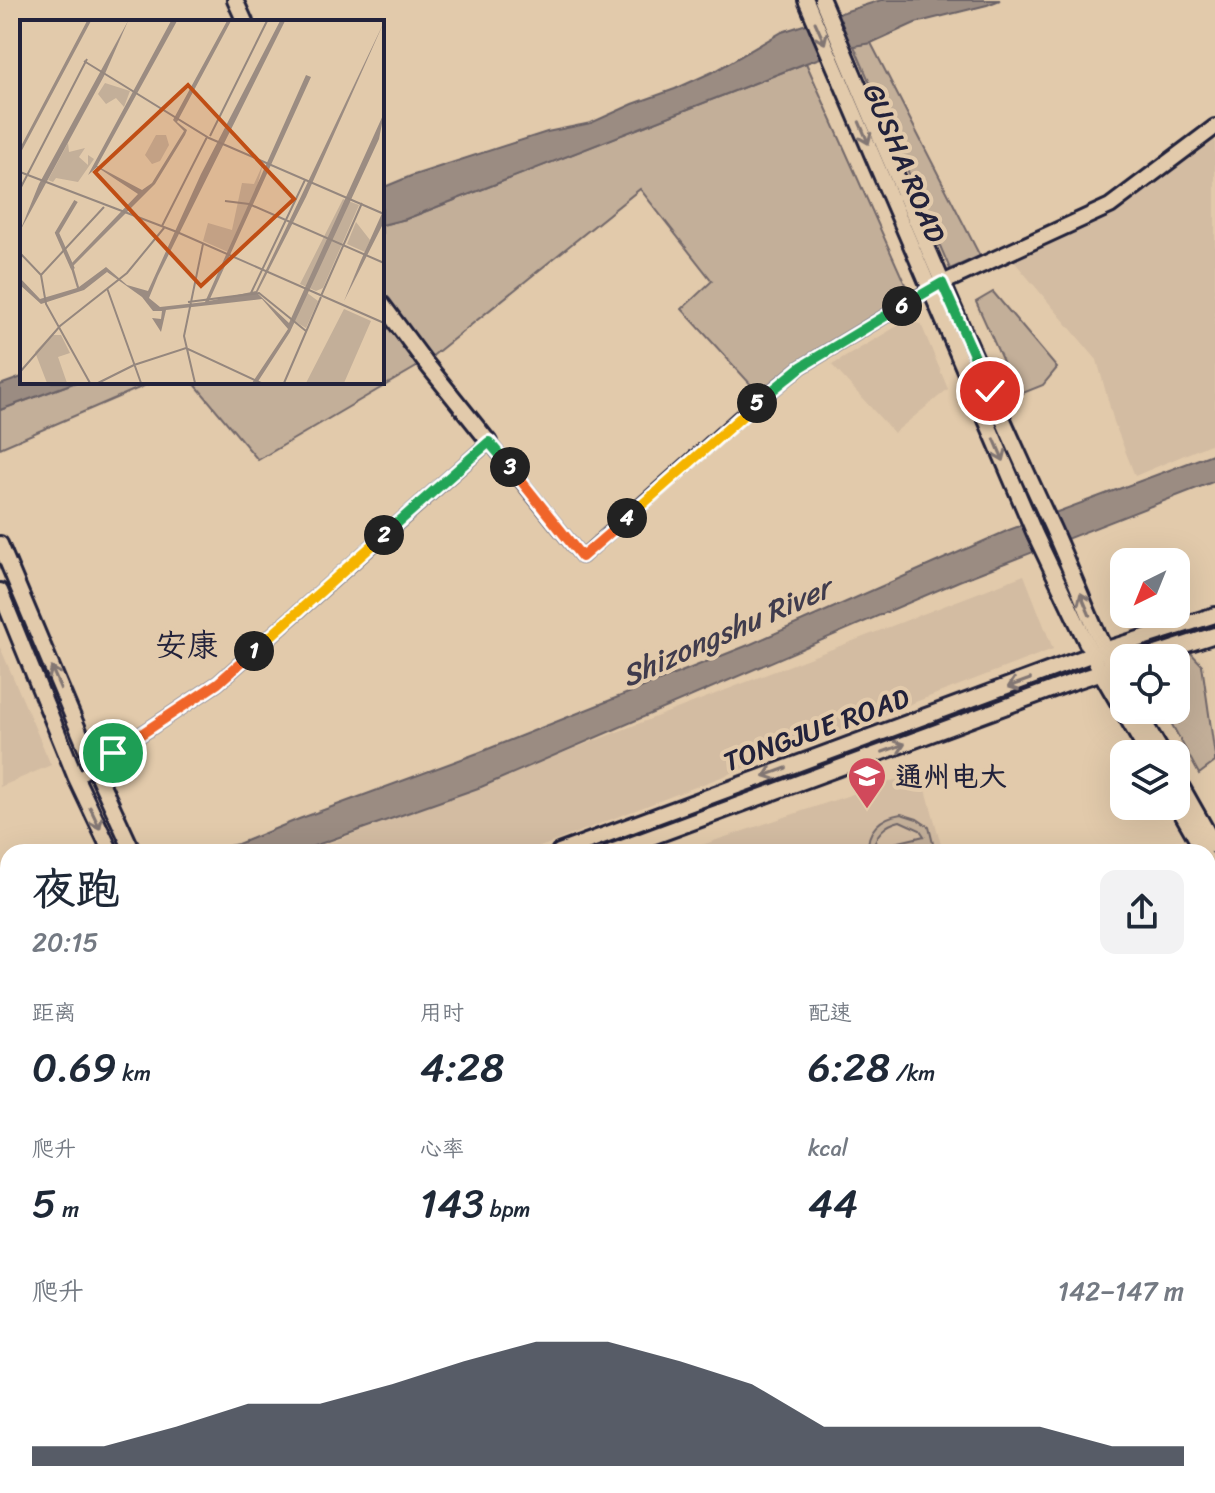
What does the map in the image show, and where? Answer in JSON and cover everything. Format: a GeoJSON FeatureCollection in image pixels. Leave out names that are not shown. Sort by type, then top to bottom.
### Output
{"type":"FeatureCollection","features":[{"type":"Feature","properties":{"kind":"main road"},"geometry":{"type":"LineString","coordinates":[[235,0],[244,20]]}},
{"type":"Feature","properties":{"kind":"main road","name":"GUSHA ROAD"},"geometry":{"type":"LineString","coordinates":[[812,1],[936,286],[1022,503],[1051,568],[1098,652]]}},
{"type":"Feature","properties":{"kind":"main road"},"geometry":{"type":"LineString","coordinates":[[936,286],[1110,206],[1215,127]]}},
{"type":"Feature","properties":{"kind":"main road","name":"GUSHA ROAD"},"geometry":{"type":"LineString","coordinates":[[936,286],[1038,498],[1065,559],[1098,652]]}},
{"type":"Feature","properties":{"kind":"main road"},"geometry":{"type":"LineString","coordinates":[[384,307],[489,442]]}},
{"type":"Feature","properties":{"kind":"main road"},"geometry":{"type":"LineString","coordinates":[[0,544],[129,844]]}},
{"type":"Feature","properties":{"kind":"main road"},"geometry":{"type":"LineString","coordinates":[[0,591],[76,778],[107,844]]}},
{"type":"Feature","properties":{"kind":"main road","name":"TONGJUE ROAD"},"geometry":{"type":"LineString","coordinates":[[581,844],[1098,652],[1215,615]]}},
{"type":"Feature","properties":{"kind":"main road"},"geometry":{"type":"LineString","coordinates":[[1187,644],[1215,635]]}},
{"type":"Feature","properties":{"kind":"main road"},"geometry":{"type":"LineString","coordinates":[[1098,652],[1110,666]]}},
{"type":"Feature","properties":{"kind":"main road","name":"TONGJUE ROAD"},"geometry":{"type":"LineString","coordinates":[[633,844],[1110,670]]}},
{"type":"Feature","properties":{"kind":"main road"},"geometry":{"type":"LineString","coordinates":[[1190,802],[1214,844]]}},
{"type":"Feature","properties":{"kind":"main road"},"geometry":{"type":"LineString","coordinates":[[1186,820],[1199,844]]}},
{"type":"Feature","properties":{"kind":"street"},"geometry":{"type":"LineString","coordinates":[[76,778],[218,683],[489,442],[582,557],[738,418],[801,367],[936,286]]}},
{"type":"Feature","properties":{"kind":"shaded area"},"geometry":{"type":"Polygon","coordinates":[[[881,0],[1000,0],[915,23],[871,43],[806,63],[406,219],[384,224],[384,187],[547,132],[591,123],[717,70],[782,32],[881,0]]]}},
{"type":"Feature","properties":{"kind":"shaded area"},"geometry":{"type":"Polygon","coordinates":[[[871,43],[980,256],[950,269],[854,46],[871,43]]]}},
{"type":"Feature","properties":{"kind":"shaded area"},"geometry":{"type":"Polygon","coordinates":[[[806,63],[912,300],[801,367],[763,398],[682,309],[712,281],[640,189],[425,362],[258,460],[195,384],[384,384],[384,224],[406,219],[806,63]]]}},
{"type":"Feature","properties":{"kind":"shaded area"},"geometry":{"type":"Polygon","coordinates":[[[1215,127],[1215,442],[1135,476],[1114,422],[1097,360],[1007,253],[1110,206],[1215,127]]]}},
{"type":"Feature","properties":{"kind":"shaded area"},"geometry":{"type":"Polygon","coordinates":[[[993,292],[1057,368],[1043,385],[1018,395],[976,302],[993,292]]]}},
{"type":"Feature","properties":{"kind":"shaded area"},"geometry":{"type":"Polygon","coordinates":[[[904,322],[921,324],[948,389],[894,433],[832,365],[904,322]]]}},
{"type":"Feature","properties":{"kind":"shaded area"},"geometry":{"type":"Polygon","coordinates":[[[20,378],[20,384],[71,384],[0,410],[0,385],[20,378]]]}},
{"type":"Feature","properties":{"kind":"shaded area"},"geometry":{"type":"Polygon","coordinates":[[[71,384],[148,384],[0,448],[0,410],[71,384]]]}},
{"type":"Feature","properties":{"kind":"shaded area"},"geometry":{"type":"Polygon","coordinates":[[[1215,453],[1215,481],[959,581],[481,787],[320,844],[238,844],[751,644],[1009,530],[1215,453]]]}},
{"type":"Feature","properties":{"kind":"shaded area"},"geometry":{"type":"Polygon","coordinates":[[[1024,575],[1053,649],[548,844],[327,844],[1024,575]]]}},
{"type":"Feature","properties":{"kind":"shaded area"},"geometry":{"type":"Polygon","coordinates":[[[0,647],[51,765],[0,787],[0,647]]]}},
{"type":"Feature","properties":{"kind":"shaded area"},"geometry":{"type":"Polygon","coordinates":[[[1190,652],[1202,665],[1215,762],[1199,774],[1190,758],[1190,740],[1180,740],[1172,724],[1190,724],[1190,652]]]}},
{"type":"Feature","properties":{"kind":"shaded area","name":"通州电大"},"geometry":{"type":"Polygon","coordinates":[[[921,771],[941,844],[705,844],[921,771]]]}},
{"type":"Feature","properties":{"kind":"shaded area"},"geometry":{"type":"Polygon","coordinates":[[[901,814],[917,819],[929,827],[933,844],[891,844],[924,836],[920,830],[900,821],[886,827],[875,844],[868,844],[872,831],[881,822],[901,814]]]}},
{"type":"Feature","properties":{"kind":"place","name":"通州电大"},"geometry":{"type":"Point","coordinates":[867,810]}},
{"type":"Feature","properties":{"kind":"district","name":"安康"},"geometry":{"type":"Point","coordinates":[187,645]}},
{"type":"Feature","properties":{"kind":"route"},"geometry":{"type":"LineString","coordinates":[[113,753],[218,683],[489,442],[582,557],[738,418],[801,367],[942,283],[990,391]]}},
{"type":"Feature","properties":{"kind":"water label","name":"Shizongshu River"},"geometry":{"type":"Point","coordinates":[726,632]}}]}
